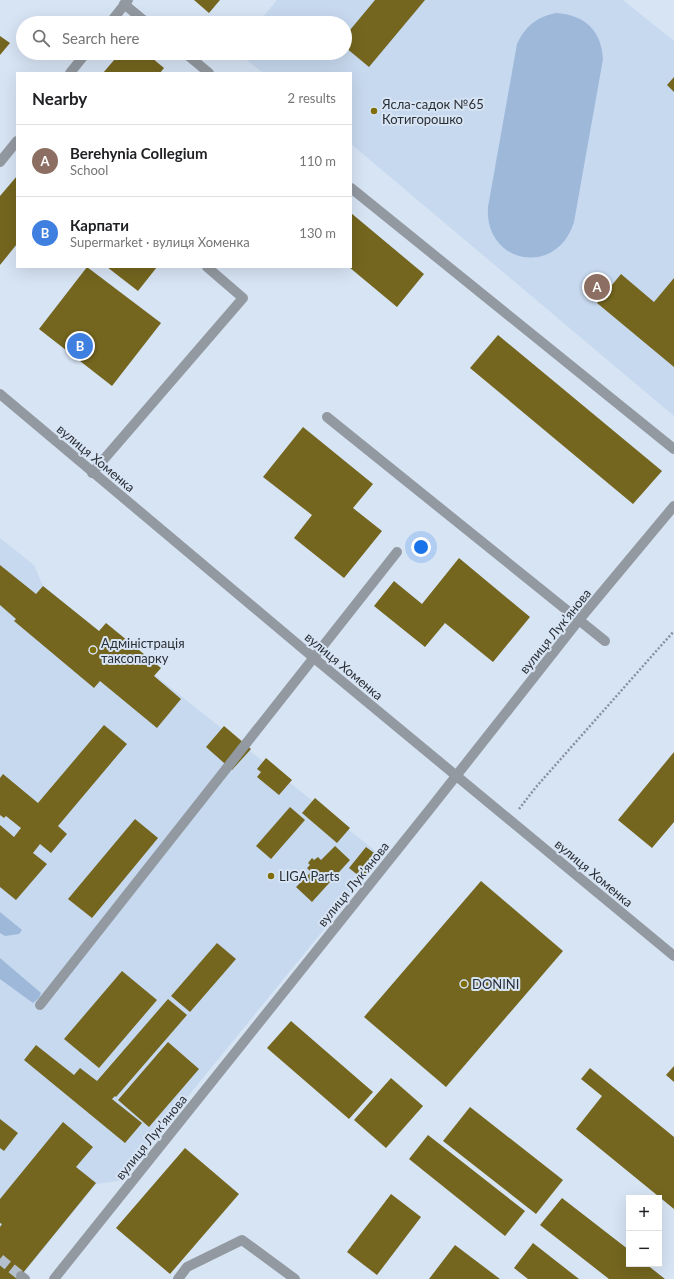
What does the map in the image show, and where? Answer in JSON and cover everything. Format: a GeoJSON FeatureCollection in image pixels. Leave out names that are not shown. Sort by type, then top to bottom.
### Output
{"type":"FeatureCollection","features":[{"type":"Feature","properties":{"kind":"street"},"geometry":{"type":"LineString","coordinates":[[115,16],[126,2],[140,16]]}},
{"type":"Feature","properties":{"kind":"street"},"geometry":{"type":"LineString","coordinates":[[71,72],[80,60]]}},
{"type":"Feature","properties":{"kind":"street"},"geometry":{"type":"LineString","coordinates":[[193,60],[208,72]]}},
{"type":"Feature","properties":{"kind":"street"},"geometry":{"type":"LineString","coordinates":[[0,162],[16,142]]}},
{"type":"Feature","properties":{"kind":"street"},"geometry":{"type":"LineString","coordinates":[[352,189],[674,449]]}},
{"type":"Feature","properties":{"kind":"street"},"geometry":{"type":"LineString","coordinates":[[92,473],[244,298],[208,268]]}},
{"type":"Feature","properties":{"kind":"street","name":"вулиця Хоменка"},"geometry":{"type":"LineString","coordinates":[[0,394],[92,473],[674,956]]}},
{"type":"Feature","properties":{"kind":"street"},"geometry":{"type":"LineString","coordinates":[[327,417],[604,641]]}},
{"type":"Feature","properties":{"kind":"street","name":"вулиця Лукʼянова"},"geometry":{"type":"LineString","coordinates":[[54,1279],[579,620],[674,506]]}},
{"type":"Feature","properties":{"kind":"street"},"geometry":{"type":"LineString","coordinates":[[40,1005],[397,552]]}},
{"type":"Feature","properties":{"kind":"street"},"geometry":{"type":"LineString","coordinates":[[178,1279],[186,1267],[242,1240],[295,1279]]}},
{"type":"Feature","properties":{"kind":"path"},"geometry":{"type":"LineString","coordinates":[[510,820],[536,787],[674,631]]}},
{"type":"Feature","properties":{"kind":"shaded area"},"geometry":{"type":"Polygon","coordinates":[[[277,0],[623,0],[674,41],[674,416],[352,145],[352,72],[262,72],[247,60],[352,60],[352,16],[264,16],[277,0]]]}},
{"type":"Feature","properties":{"kind":"shaded area"},"geometry":{"type":"Polygon","coordinates":[[[556,13],[575,17],[590,26],[599,40],[603,59],[574,222],[565,240],[553,251],[538,257],[523,257],[509,252],[497,241],[490,226],[488,207],[517,44],[524,32],[532,23],[543,17],[556,13]]]}},
{"type":"Feature","properties":{"kind":"shaded area"},"geometry":{"type":"Polygon","coordinates":[[[0,538],[34,565],[43,586],[383,857],[119,1181],[96,1184],[19,1279],[0,1279],[0,538]]]}},
{"type":"Feature","properties":{"kind":"shaded area"},"geometry":{"type":"Polygon","coordinates":[[[0,912],[22,930],[19,934],[5,936],[0,933],[0,912]]]}},
{"type":"Feature","properties":{"kind":"shaded area"},"geometry":{"type":"Polygon","coordinates":[[[0,958],[41,993],[39,998],[33,1003],[0,979],[0,958]]]}},
{"type":"Feature","properties":{"kind":"building"},"geometry":{"type":"Polygon","coordinates":[[[194,0],[220,0],[209,13],[194,0]]]}},
{"type":"Feature","properties":{"kind":"building"},"geometry":{"type":"Polygon","coordinates":[[[375,0],[425,0],[369,67],[352,53],[352,28],[375,0]]]}},
{"type":"Feature","properties":{"kind":"building"},"geometry":{"type":"Polygon","coordinates":[[[0,36],[10,43],[0,55],[0,36]]]}},
{"type":"Feature","properties":{"kind":"building"},"geometry":{"type":"Polygon","coordinates":[[[114,60],[154,60],[164,68],[161,72],[104,72],[114,60]]]}},
{"type":"Feature","properties":{"kind":"building"},"geometry":{"type":"Polygon","coordinates":[[[674,77],[674,92],[667,85],[674,77]]]}},
{"type":"Feature","properties":{"kind":"building"},"geometry":{"type":"Polygon","coordinates":[[[16,177],[16,245],[0,265],[0,196],[16,177]]]}},
{"type":"Feature","properties":{"kind":"building"},"geometry":{"type":"Polygon","coordinates":[[[352,214],[424,274],[397,307],[350,268],[352,268],[352,214]]]}},
{"type":"Feature","properties":{"kind":"building"},"geometry":{"type":"Polygon","coordinates":[[[86,268],[88,268],[161,323],[112,386],[39,329],[86,268]]]}},
{"type":"Feature","properties":{"kind":"building"},"geometry":{"type":"Polygon","coordinates":[[[108,268],[156,268],[138,291],[108,268]]]}},
{"type":"Feature","properties":{"kind":"building"},"geometry":{"type":"Polygon","coordinates":[[[621,274],[654,302],[674,278],[674,367],[597,303],[621,274]]]}},
{"type":"Feature","properties":{"kind":"building"},"geometry":{"type":"Polygon","coordinates":[[[498,335],[662,471],[633,504],[470,368],[498,335]]]}},
{"type":"Feature","properties":{"kind":"building"},"geometry":{"type":"Polygon","coordinates":[[[303,427],[373,484],[353,508],[382,531],[344,578],[294,538],[312,515],[263,477],[303,427]]]}},
{"type":"Feature","properties":{"kind":"building"},"geometry":{"type":"Polygon","coordinates":[[[459,558],[530,617],[493,662],[445,623],[425,647],[374,606],[394,581],[422,604],[459,558]]]}},
{"type":"Feature","properties":{"kind":"building","name":"Адміністрація таксопарку"},"geometry":{"type":"Polygon","coordinates":[[[0,565],[36,594],[43,586],[99,631],[106,623],[161,668],[154,676],[181,699],[157,728],[100,681],[94,688],[14,621],[16,619],[0,605],[0,565]]]}},
{"type":"Feature","properties":{"kind":"building"},"geometry":{"type":"Polygon","coordinates":[[[104,725],[127,744],[58,826],[67,834],[51,853],[40,844],[33,853],[47,864],[16,900],[0,887],[0,825],[14,837],[21,828],[6,816],[4,818],[0,815],[0,778],[3,774],[38,803],[104,725]]]}},
{"type":"Feature","properties":{"kind":"building"},"geometry":{"type":"Polygon","coordinates":[[[224,726],[251,749],[232,770],[206,747],[224,726]]]}},
{"type":"Feature","properties":{"kind":"building"},"geometry":{"type":"Polygon","coordinates":[[[674,752],[674,822],[652,848],[618,820],[674,752]]]}},
{"type":"Feature","properties":{"kind":"building"},"geometry":{"type":"Polygon","coordinates":[[[266,758],[292,780],[279,795],[257,777],[261,772],[257,769],[266,758]]]}},
{"type":"Feature","properties":{"kind":"building"},"geometry":{"type":"Polygon","coordinates":[[[315,798],[350,828],[337,843],[302,813],[315,798]]]}},
{"type":"Feature","properties":{"kind":"building"},"geometry":{"type":"Polygon","coordinates":[[[290,807],[305,820],[271,859],[256,846],[290,807]]]}},
{"type":"Feature","properties":{"kind":"building"},"geometry":{"type":"Polygon","coordinates":[[[135,819],[158,838],[92,918],[68,899],[135,819]]]}},
{"type":"Feature","properties":{"kind":"building"},"geometry":{"type":"Polygon","coordinates":[[[335,846],[350,860],[312,902],[296,887],[311,872],[307,868],[310,865],[308,863],[312,858],[314,860],[318,857],[321,860],[335,846]]]}},
{"type":"Feature","properties":{"kind":"building"},"geometry":{"type":"Polygon","coordinates":[[[366,847],[381,858],[364,880],[349,868],[366,847]]]}},
{"type":"Feature","properties":{"kind":"building"},"geometry":{"type":"Polygon","coordinates":[[[481,881],[563,951],[446,1087],[364,1017],[481,881]]]}},
{"type":"Feature","properties":{"kind":"building"},"geometry":{"type":"Polygon","coordinates":[[[217,943],[236,959],[190,1012],[171,996],[217,943]]]}},
{"type":"Feature","properties":{"kind":"building"},"geometry":{"type":"Polygon","coordinates":[[[122,971],[157,1000],[99,1068],[64,1039],[122,971]]]}},
{"type":"Feature","properties":{"kind":"building"},"geometry":{"type":"Polygon","coordinates":[[[168,999],[187,1015],[116,1097],[115,1096],[112,1099],[142,1123],[125,1143],[24,1060],[36,1045],[74,1075],[80,1068],[97,1081],[168,999]]]}},
{"type":"Feature","properties":{"kind":"building"},"geometry":{"type":"Polygon","coordinates":[[[291,1021],[373,1092],[349,1119],[267,1048],[291,1021]]]}},
{"type":"Feature","properties":{"kind":"building"},"geometry":{"type":"Polygon","coordinates":[[[168,1042],[199,1069],[149,1127],[118,1100],[168,1042]]]}},
{"type":"Feature","properties":{"kind":"building"},"geometry":{"type":"Polygon","coordinates":[[[674,1066],[674,1082],[666,1075],[674,1066]]]}},
{"type":"Feature","properties":{"kind":"building"},"geometry":{"type":"Polygon","coordinates":[[[590,1068],[674,1137],[674,1209],[662,1199],[662,1195],[657,1195],[576,1129],[602,1096],[581,1079],[590,1068]]]}},
{"type":"Feature","properties":{"kind":"building"},"geometry":{"type":"Polygon","coordinates":[[[391,1078],[423,1106],[386,1148],[354,1120],[391,1078]]]}},
{"type":"Feature","properties":{"kind":"building"},"geometry":{"type":"Polygon","coordinates":[[[470,1107],[563,1180],[536,1214],[443,1141],[470,1107]]]}},
{"type":"Feature","properties":{"kind":"building"},"geometry":{"type":"Polygon","coordinates":[[[0,1119],[18,1133],[4,1151],[0,1148],[0,1119]]]}},
{"type":"Feature","properties":{"kind":"building"},"geometry":{"type":"Polygon","coordinates":[[[63,1122],[93,1147],[76,1167],[96,1183],[18,1279],[0,1279],[0,1227],[2,1224],[0,1223],[0,1199],[63,1122]]]}},
{"type":"Feature","properties":{"kind":"building"},"geometry":{"type":"Polygon","coordinates":[[[428,1135],[525,1211],[505,1236],[409,1159],[428,1135]]]}},
{"type":"Feature","properties":{"kind":"building"},"geometry":{"type":"Polygon","coordinates":[[[185,1148],[239,1194],[170,1274],[116,1228],[185,1148]]]}},
{"type":"Feature","properties":{"kind":"building"},"geometry":{"type":"Polygon","coordinates":[[[391,1194],[421,1217],[377,1275],[347,1252],[391,1194]]]}},
{"type":"Feature","properties":{"kind":"building"},"geometry":{"type":"Polygon","coordinates":[[[562,1198],[626,1248],[626,1267],[650,1267],[665,1279],[609,1279],[540,1225],[562,1198]]]}},
{"type":"Feature","properties":{"kind":"building"},"geometry":{"type":"Polygon","coordinates":[[[533,1243],[579,1279],[528,1279],[514,1268],[533,1243]]]}},
{"type":"Feature","properties":{"kind":"building"},"geometry":{"type":"Polygon","coordinates":[[[455,1245],[500,1279],[429,1279],[455,1245]]]}},
{"type":"Feature","properties":{"kind":"tunnel"},"geometry":{"type":"LineString","coordinates":[[0,1259],[21,1276]]}},
{"type":"Feature","properties":{"kind":"place","name":"Ясла-садок №65 Котигорошко"},"geometry":{"type":"Point","coordinates":[374,111]}},
{"type":"Feature","properties":{"kind":"place","name":"Berehynia Collegium"},"geometry":{"type":"Point","coordinates":[597,287]}},
{"type":"Feature","properties":{"kind":"place","name":"Карпати"},"geometry":{"type":"Point","coordinates":[80,346]}},
{"type":"Feature","properties":{"kind":"place","name":"Адміністрація таксопарку"},"geometry":{"type":"Point","coordinates":[93,650]}},
{"type":"Feature","properties":{"kind":"place","name":"LIGA Parts"},"geometry":{"type":"Point","coordinates":[271,876]}},
{"type":"Feature","properties":{"kind":"place","name":"DONINI"},"geometry":{"type":"Point","coordinates":[464,984]}}]}
